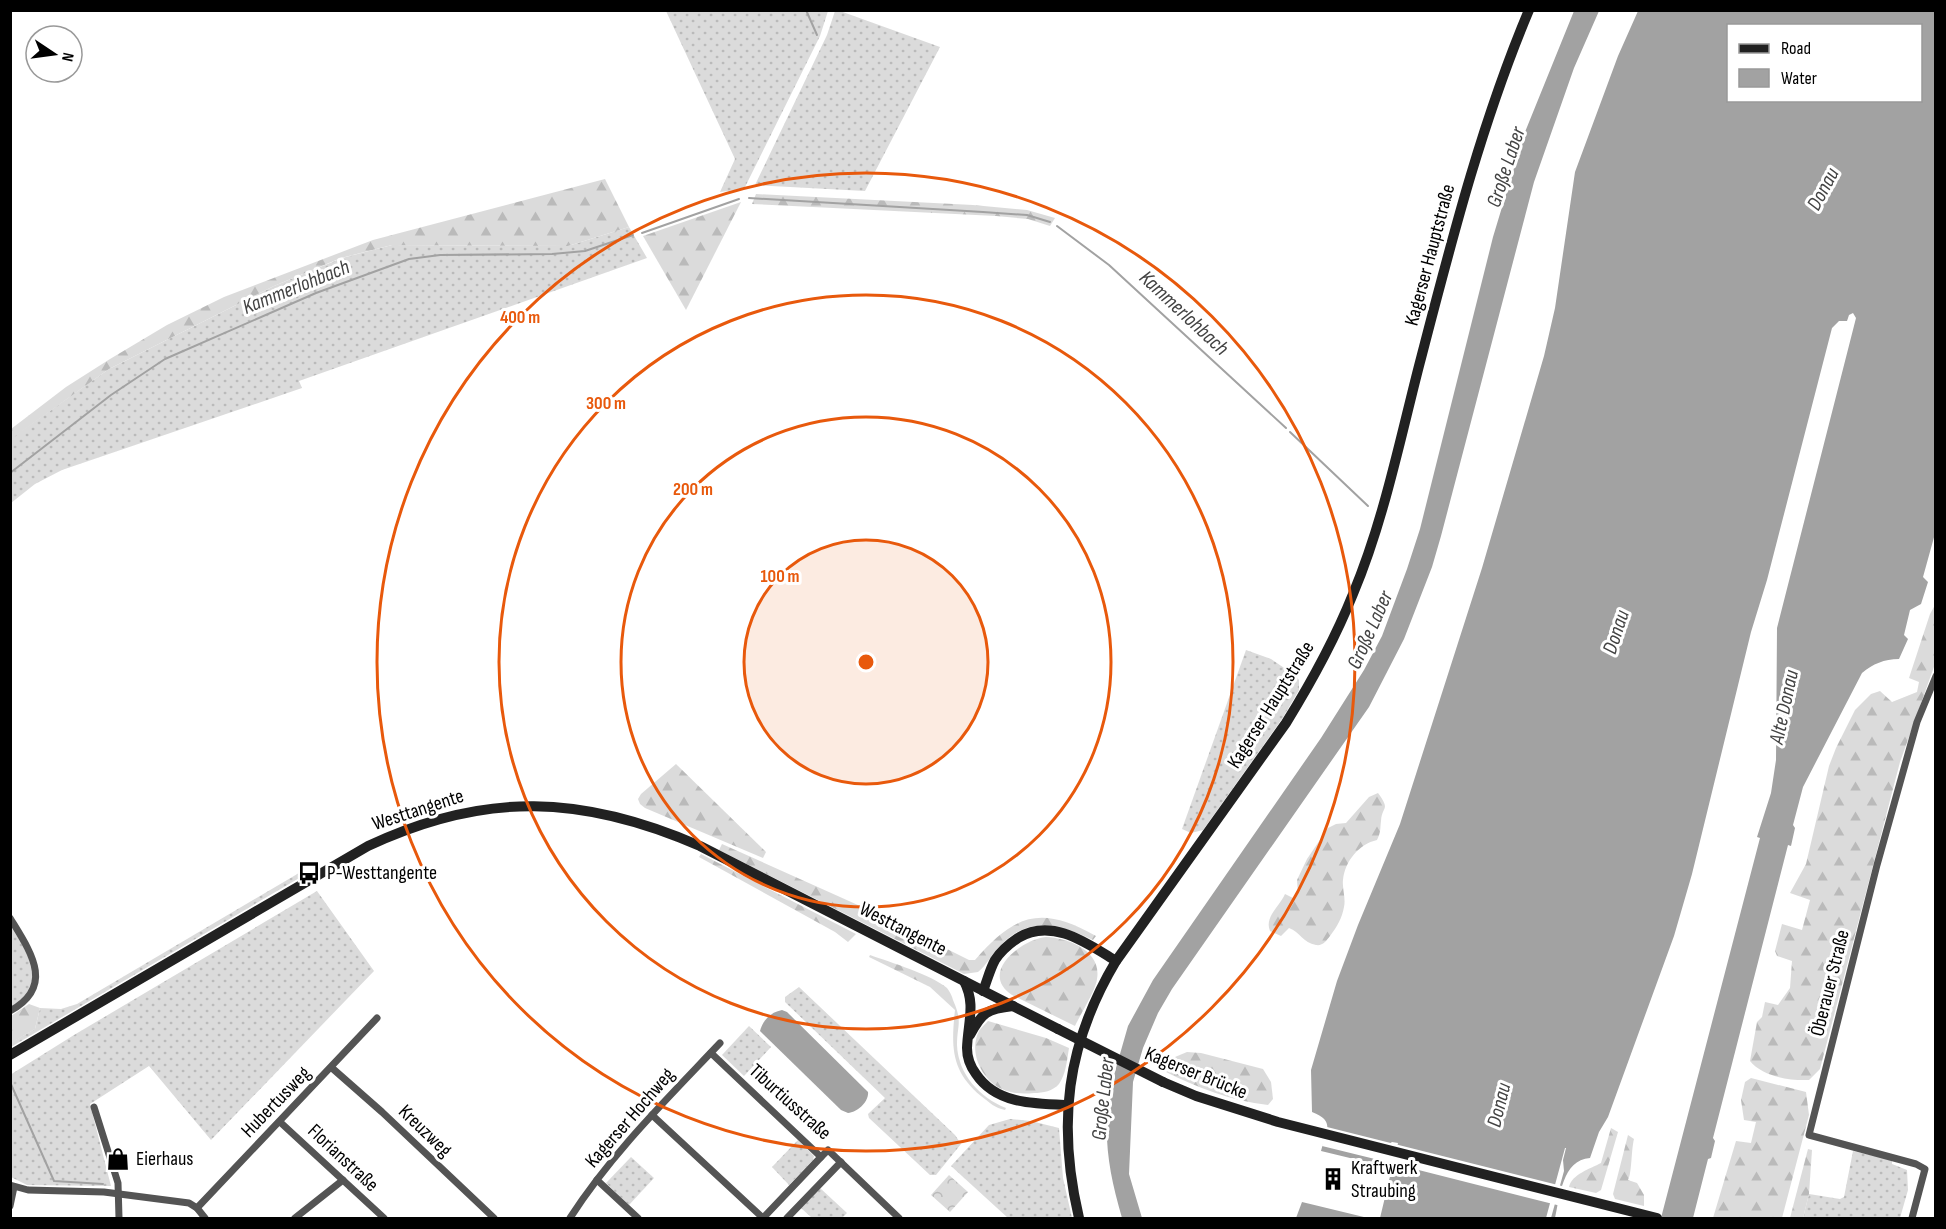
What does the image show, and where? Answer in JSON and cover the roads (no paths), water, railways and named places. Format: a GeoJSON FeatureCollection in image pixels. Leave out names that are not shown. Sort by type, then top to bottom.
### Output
{"type":"FeatureCollection","features":[{"type":"Feature","properties":{"kind":"main road","name":"Kagerser Hauptstraße"},"geometry":{"type":"LineString","coordinates":[[1079,1218],[1069,1168],[1068,1105],[1072,1069],[1083,1030],[1097,996],[1116,961],[1286,723],[1310,684],[1343,618],[1365,562],[1384,499],[1445,266],[1478,152],[1509,60],[1529,10]]}},
{"type":"Feature","properties":{"kind":"main road","name":"Westtangente"},"geometry":{"type":"LineString","coordinates":[[10,1055],[358,851],[395,833],[426,822],[487,808],[519,806],[555,806],[590,811],[645,824],[700,846],[1014,1006]]}},
{"type":"Feature","properties":{"kind":"main road"},"geometry":{"type":"LineString","coordinates":[[983,991],[995,961],[1002,951],[1023,935],[1034,931],[1045,930],[1070,935],[1116,961]]}},
{"type":"Feature","properties":{"kind":"main road"},"geometry":{"type":"LineString","coordinates":[[964,981],[972,1003],[968,1022],[968,1058],[973,1069],[988,1088],[1010,1099],[1068,1105]]}},
{"type":"Feature","properties":{"kind":"main road"},"geometry":{"type":"LineString","coordinates":[[969,1035],[987,1011],[1014,1006]]}},
{"type":"Feature","properties":{"kind":"main road","name":"Kagerser Brücke"},"geometry":{"type":"LineString","coordinates":[[1014,1006],[1163,1082],[1233,1109],[1657,1218]]}},
{"type":"Feature","properties":{"kind":"street","name":"Öberauer Straße"},"geometry":{"type":"LineString","coordinates":[[1912,1218],[1925,1169],[1917,1164],[1809,1136],[1877,866],[1917,722],[1935,676]]}},
{"type":"Feature","properties":{"kind":"street"},"geometry":{"type":"LineString","coordinates":[[10,918],[27,946],[36,971],[34,989],[29,998],[10,1011]]}},
{"type":"Feature","properties":{"kind":"street","name":"Hubertusweg"},"geometry":{"type":"LineString","coordinates":[[197,1208],[377,1018]]}},
{"type":"Feature","properties":{"kind":"street","name":"Kagerser Hochweg"},"geometry":{"type":"LineString","coordinates":[[570,1218],[597,1180],[652,1115],[720,1043]]}},
{"type":"Feature","properties":{"kind":"street","name":"Tiburtiusstraße"},"geometry":{"type":"LineString","coordinates":[[711,1053],[821,1157],[828,1150],[899,1218]]}},
{"type":"Feature","properties":{"kind":"street","name":"Kreuzweg"},"geometry":{"type":"LineString","coordinates":[[332,1068],[494,1218]]}},
{"type":"Feature","properties":{"kind":"street"},"geometry":{"type":"LineString","coordinates":[[94,1107],[118,1183],[119,1218]]}},
{"type":"Feature","properties":{"kind":"street"},"geometry":{"type":"LineString","coordinates":[[652,1115],[763,1218],[821,1157]]}},
{"type":"Feature","properties":{"kind":"street","name":"Florianstraße"},"geometry":{"type":"LineString","coordinates":[[280,1122],[384,1218]]}},
{"type":"Feature","properties":{"kind":"street"},"geometry":{"type":"LineString","coordinates":[[787,1218],[841,1162]]}},
{"type":"Feature","properties":{"kind":"street"},"geometry":{"type":"LineString","coordinates":[[295,1218],[343,1180]]}},
{"type":"Feature","properties":{"kind":"street"},"geometry":{"type":"LineString","coordinates":[[597,1180],[638,1218]]}},
{"type":"Feature","properties":{"kind":"street"},"geometry":{"type":"LineString","coordinates":[[10,1206],[12,1186],[28,1190],[118,1193],[189,1203],[197,1208],[205,1218]]}},
{"type":"Feature","properties":{"kind":"water"},"geometry":{"type":"Polygon","coordinates":[[[1574,11],[1599,11],[1574,68],[1534,182],[1432,567],[1404,639],[1369,707],[1172,989],[1158,1013],[1143,1048],[1133,1082],[1129,1174],[1142,1218],[1122,1218],[1110,1167],[1107,1118],[1111,1082],[1128,1026],[1153,980],[1321,738],[1364,670],[1382,636],[1420,529],[1493,237],[1509,184],[1525,132],[1574,11]]]}},
{"type":"Feature","properties":{"kind":"water"},"geometry":{"type":"Polygon","coordinates":[[[1638,11],[1935,11],[1936,530],[1923,577],[1928,582],[1921,604],[1910,610],[1904,635],[1908,639],[1899,659],[1879,663],[1862,673],[1803,787],[1793,825],[1795,828],[1791,846],[1788,845],[1713,1138],[1715,1141],[1711,1158],[1708,1159],[1693,1218],[1661,1218],[1760,838],[1757,837],[1771,793],[1776,760],[1777,628],[1856,318],[1853,313],[1849,315],[1847,321],[1839,321],[1832,328],[1767,580],[1751,632],[1692,874],[1674,936],[1608,1117],[1599,1132],[1590,1158],[1573,1165],[1568,1172],[1561,1190],[1555,1218],[1551,1218],[1564,1171],[1563,1160],[1566,1148],[1546,1218],[1380,1218],[1398,1143],[1389,1144],[1383,1166],[1321,1151],[1327,1133],[1327,1123],[1312,1112],[1311,1070],[1337,981],[1400,824],[1482,568],[1544,356],[1555,308],[1575,172],[1618,56],[1638,11]]]}},
{"type":"Feature","properties":{"kind":"water"},"geometry":{"type":"Polygon","coordinates":[[[782,1010],[787,1012],[868,1092],[867,1099],[859,1109],[848,1113],[841,1110],[760,1031],[768,1017],[782,1010]]]}},
{"type":"Feature","properties":{"kind":"water"},"geometry":{"type":"Polygon","coordinates":[[[1302,1202],[1368,1218],[1296,1218],[1302,1202]]]}},
{"type":"Feature","properties":{"kind":"waterway"},"geometry":{"type":"LineString","coordinates":[[806,10],[817,35]]}},
{"type":"Feature","properties":{"kind":"waterway","name":"Kammerlohbach"},"geometry":{"type":"LineString","coordinates":[[749,198],[1027,215],[1050,222]]}},
{"type":"Feature","properties":{"kind":"waterway","name":"Kammerlohbach"},"geometry":{"type":"LineString","coordinates":[[642,233],[739,199]]}},
{"type":"Feature","properties":{"kind":"waterway","name":"Kammerlohbach"},"geometry":{"type":"LineString","coordinates":[[1057,226],[1109,265],[1286,428]]}},
{"type":"Feature","properties":{"kind":"waterway","name":"Kammerlohbach"},"geometry":{"type":"LineString","coordinates":[[10,473],[111,395],[165,359],[316,293],[409,259],[440,255],[552,254],[585,251],[633,235]]}},
{"type":"Feature","properties":{"kind":"waterway","name":"Kammerlohbach"},"geometry":{"type":"LineString","coordinates":[[1290,432],[1368,506]]}},
{"type":"Feature","properties":{"kind":"waterway"},"geometry":{"type":"LineString","coordinates":[[10,1082],[54,1181],[103,1184]]}},
{"type":"Feature","properties":{"kind":"place","name":"P-Westtangente"},"geometry":{"type":"Point","coordinates":[309,873]}},
{"type":"Feature","properties":{"kind":"place","name":"Eierhaus"},"geometry":{"type":"Point","coordinates":[118,1159]}},
{"type":"Feature","properties":{"kind":"place","name":"Kraftwerk Straubing"},"geometry":{"type":"Point","coordinates":[1333,1179]}},
{"type":"Feature","properties":{"kind":"water label","name":"Große Laber"},"geometry":{"type":"Point","coordinates":[1506,167]}},
{"type":"Feature","properties":{"kind":"water label","name":"Donau"},"geometry":{"type":"Point","coordinates":[1823,189]}},
{"type":"Feature","properties":{"kind":"water label","name":"Große Laber"},"geometry":{"type":"Point","coordinates":[1370,630]}},
{"type":"Feature","properties":{"kind":"water label","name":"Donau"},"geometry":{"type":"Point","coordinates":[1616,632]}},
{"type":"Feature","properties":{"kind":"water label","name":"Alte Donau"},"geometry":{"type":"Point","coordinates":[1784,707]}},
{"type":"Feature","properties":{"kind":"water label","name":"Große Laber"},"geometry":{"type":"Point","coordinates":[1103,1099]}},
{"type":"Feature","properties":{"kind":"water label","name":"Donau"},"geometry":{"type":"Point","coordinates":[1499,1105]}}]}
